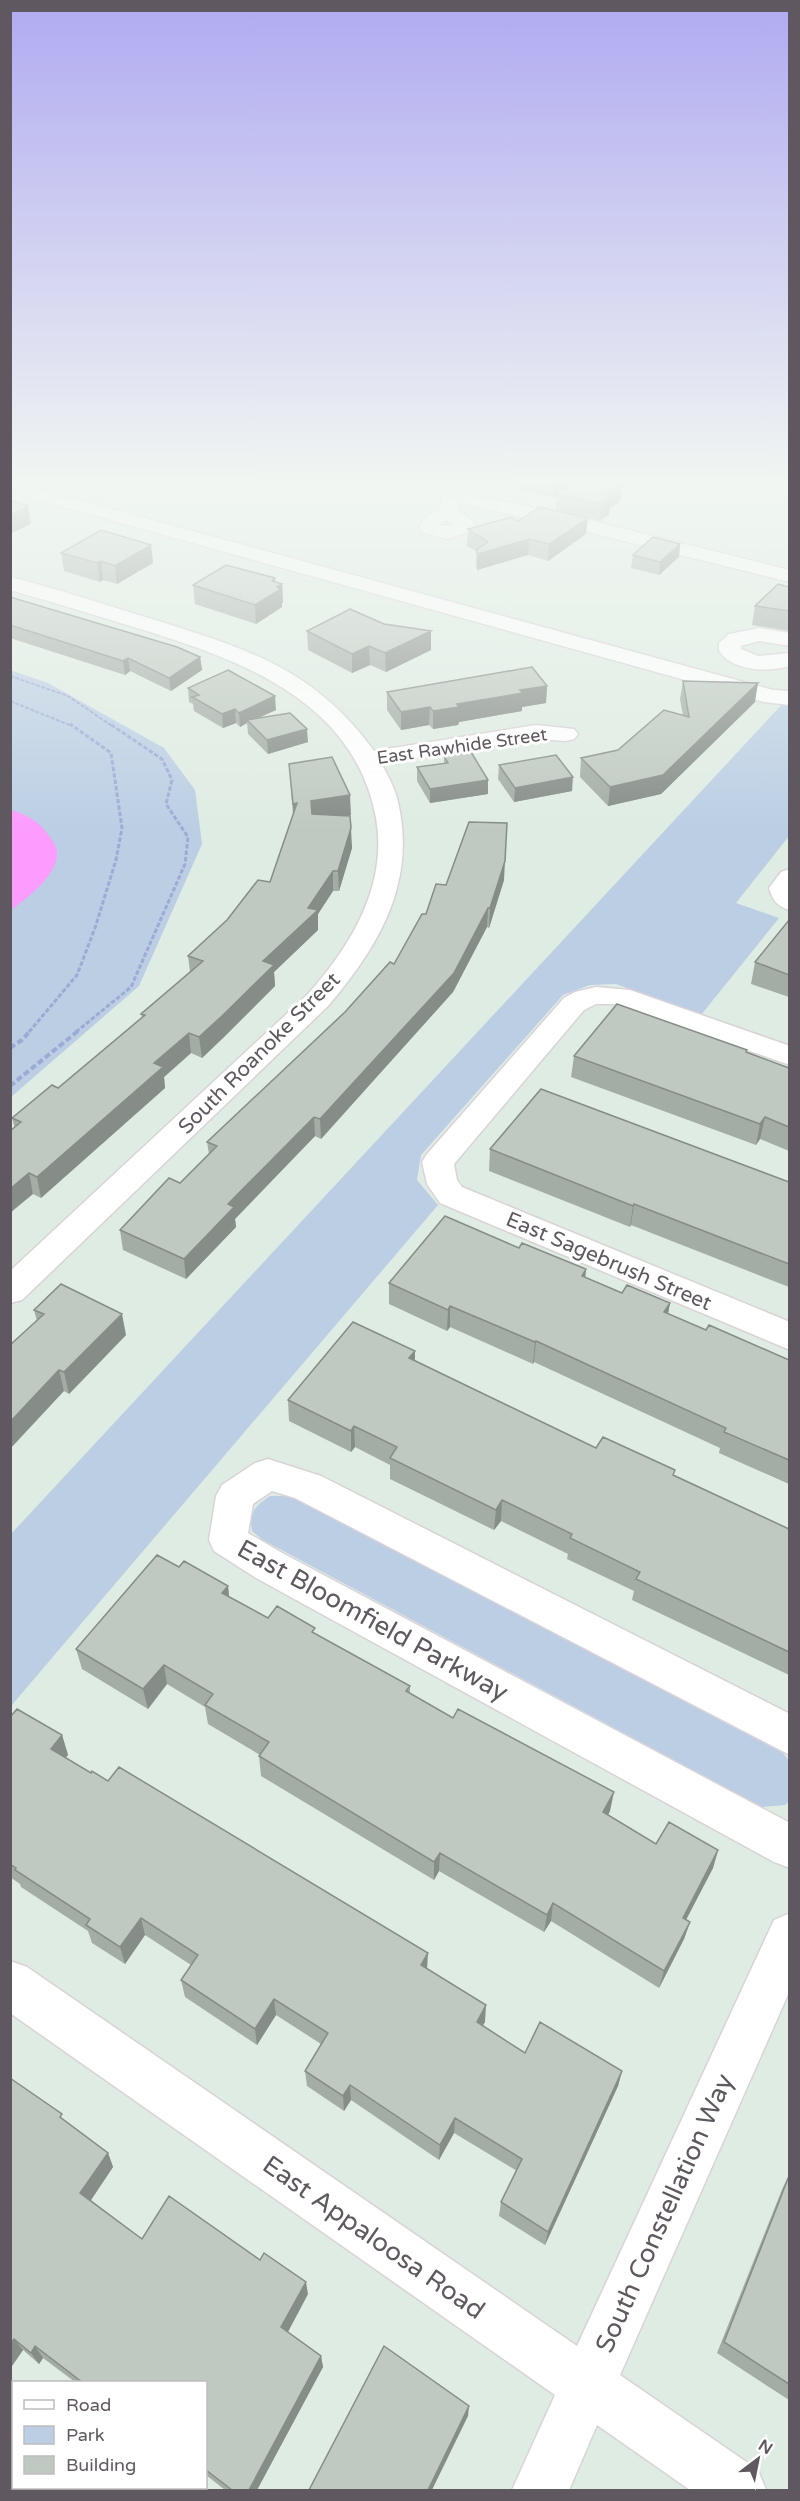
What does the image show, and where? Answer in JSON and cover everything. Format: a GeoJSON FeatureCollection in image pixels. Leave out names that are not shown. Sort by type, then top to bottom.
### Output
{"type":"FeatureCollection","features":[{"type":"Feature","properties":{"kind":"street","name":"East Rawhide Street"},"geometry":{"type":"LineString","coordinates":[[56,597],[196,639],[249,659],[284,677],[318,701],[349,730],[369,759],[536,732],[566,734]]}},
{"type":"Feature","properties":{"kind":"street"},"geometry":{"type":"LineString","coordinates":[[410,597],[772,697],[789,698]]}},
{"type":"Feature","properties":{"kind":"street"},"geometry":{"type":"LineString","coordinates":[[789,640],[758,634],[746,635],[730,644],[730,651],[735,656],[756,663],[789,659]]}},
{"type":"Feature","properties":{"kind":"street","name":"South Roanoke Street"},"geometry":{"type":"LineString","coordinates":[[10,1291],[318,1000],[364,939],[377,912],[393,843],[392,822],[387,801],[369,759]]}},
{"type":"Feature","properties":{"kind":"street","name":"East Sagebrush Street"},"geometry":{"type":"LineString","coordinates":[[789,1056],[620,996],[604,994],[585,997],[574,1004],[438,1162],[439,1175],[444,1188],[451,1195],[789,1337]]}},
{"type":"Feature","properties":{"kind":"street","name":"East Bloomfield Parkway"},"geometry":{"type":"LineString","coordinates":[[789,1736],[308,1486],[268,1474],[235,1496],[228,1540],[245,1551],[789,1847]]}},
{"type":"Feature","properties":{"kind":"street","name":"South Constellation Way"},"geometry":{"type":"LineString","coordinates":[[540,2490],[789,1936]]}},
{"type":"Feature","properties":{"kind":"street","name":"East Appaloosa Road"},"geometry":{"type":"LineString","coordinates":[[10,1984],[738,2490]]}},
{"type":"Feature","properties":{"kind":"path"},"geometry":{"type":"LineString","coordinates":[[10,676],[68,696],[162,759],[172,780],[166,804],[188,837],[185,864],[131,987],[10,1086]]}},
{"type":"Feature","properties":{"kind":"path"},"geometry":{"type":"LineString","coordinates":[[10,701],[68,723],[111,753],[122,828],[116,860],[77,975],[21,1040],[10,1048]]}},
{"type":"Feature","properties":{"kind":"green space"},"geometry":{"type":"Polygon","coordinates":[[[10,670],[48,683],[164,748],[195,790],[202,844],[139,986],[11,1097],[10,670]]]}},
{"type":"Feature","properties":{"kind":"green space"},"geometry":{"type":"Polygon","coordinates":[[[786,700],[789,701],[789,836],[736,903],[779,918],[701,1015],[616,984],[590,985],[563,995],[421,1155],[417,1180],[438,1205],[11,1706],[11,1534],[786,700]]]}},
{"type":"Feature","properties":{"kind":"green space"},"geometry":{"type":"Polygon","coordinates":[[[270,1496],[293,1496],[783,1753],[789,1761],[789,1802],[785,1805],[762,1807],[263,1540],[252,1531],[251,1519],[254,1510],[270,1496]]]}},
{"type":"Feature","properties":{"kind":"shaded area"},"geometry":{"type":"Polygon","coordinates":[[[11,810],[39,824],[53,842],[57,853],[56,861],[47,878],[11,910],[11,810]]]}},
{"type":"Feature","properties":{"kind":"building"},"geometry":{"type":"Polygon","coordinates":[[[10,597],[177,647],[200,657],[169,678],[128,658],[123,661],[10,625],[10,597]]]}},
{"type":"Feature","properties":{"kind":"building"},"geometry":{"type":"Polygon","coordinates":[[[229,597],[268,597],[255,605],[229,597]]]}},
{"type":"Feature","properties":{"kind":"building"},"geometry":{"type":"Polygon","coordinates":[[[765,597],[789,597],[789,611],[755,606],[765,597]]]}},
{"type":"Feature","properties":{"kind":"building"},"geometry":{"type":"Polygon","coordinates":[[[350,609],[384,624],[431,631],[385,653],[369,646],[352,654],[307,631],[350,609]]]}},
{"type":"Feature","properties":{"kind":"building"},"geometry":{"type":"Polygon","coordinates":[[[532,667],[547,686],[520,690],[523,693],[457,704],[459,707],[433,711],[430,707],[401,712],[387,692],[532,667]]]}},
{"type":"Feature","properties":{"kind":"building"},"geometry":{"type":"Polygon","coordinates":[[[228,670],[275,696],[239,713],[235,709],[222,714],[192,697],[199,695],[188,688],[228,670]]]}},
{"type":"Feature","properties":{"kind":"building"},"geometry":{"type":"Polygon","coordinates":[[[683,681],[758,683],[663,775],[610,787],[581,758],[618,750],[664,710],[689,717],[683,681]]]}},
{"type":"Feature","properties":{"kind":"building"},"geometry":{"type":"Polygon","coordinates":[[[290,713],[307,729],[267,740],[247,720],[290,713]]]}},
{"type":"Feature","properties":{"kind":"building"},"geometry":{"type":"Polygon","coordinates":[[[471,752],[488,780],[430,789],[417,767],[448,763],[444,756],[471,752]]]}},
{"type":"Feature","properties":{"kind":"building"},"geometry":{"type":"Polygon","coordinates":[[[556,755],[573,777],[515,788],[499,765],[556,755]]]}},
{"type":"Feature","properties":{"kind":"building"},"geometry":{"type":"Polygon","coordinates":[[[332,757],[350,795],[311,801],[312,814],[350,816],[351,828],[338,871],[333,871],[308,908],[318,910],[263,961],[274,965],[199,1037],[189,1033],[154,1063],[163,1067],[37,1177],[29,1173],[10,1189],[10,1131],[21,1122],[12,1118],[52,1085],[58,1088],[145,1015],[141,1014],[203,961],[188,956],[227,920],[258,880],[270,882],[297,803],[293,804],[289,764],[332,757]]]}},
{"type":"Feature","properties":{"kind":"building"},"geometry":{"type":"Polygon","coordinates":[[[469,822],[507,823],[505,861],[490,908],[454,973],[320,1119],[314,1117],[228,1204],[234,1207],[184,1259],[120,1230],[169,1178],[180,1183],[217,1146],[207,1142],[345,1012],[390,962],[394,964],[422,914],[426,914],[436,884],[446,885],[469,822]]]}},
{"type":"Feature","properties":{"kind":"building"},"geometry":{"type":"Polygon","coordinates":[[[789,920],[789,975],[755,962],[789,920]]]}},
{"type":"Feature","properties":{"kind":"building"},"geometry":{"type":"Polygon","coordinates":[[[617,1004],[747,1050],[746,1052],[789,1068],[789,1127],[765,1117],[760,1124],[574,1056],[617,1004]]]}},
{"type":"Feature","properties":{"kind":"building"},"geometry":{"type":"Polygon","coordinates":[[[541,1089],[789,1182],[789,1264],[634,1204],[633,1206],[490,1149],[541,1089]]]}},
{"type":"Feature","properties":{"kind":"building"},"geometry":{"type":"Polygon","coordinates":[[[445,1216],[519,1248],[522,1243],[586,1269],[582,1276],[622,1293],[627,1285],[670,1303],[664,1312],[706,1330],[709,1325],[789,1360],[789,1460],[724,1432],[726,1428],[536,1341],[450,1306],[448,1310],[389,1283],[445,1216]]]}},
{"type":"Feature","properties":{"kind":"building"},"geometry":{"type":"Polygon","coordinates":[[[61,1284],[122,1314],[64,1372],[59,1370],[10,1422],[10,1345],[44,1314],[34,1310],[61,1284]]]}},
{"type":"Feature","properties":{"kind":"building"},"geometry":{"type":"Polygon","coordinates":[[[353,1322],[415,1351],[409,1358],[596,1448],[603,1437],[675,1470],[673,1475],[789,1529],[789,1652],[636,1579],[640,1572],[570,1538],[572,1534],[502,1500],[496,1510],[390,1458],[397,1447],[354,1426],[351,1431],[288,1400],[353,1322]]]}},
{"type":"Feature","properties":{"kind":"building"},"geometry":{"type":"Polygon","coordinates":[[[157,1555],[179,1567],[184,1561],[228,1586],[222,1593],[268,1618],[277,1606],[315,1628],[312,1632],[410,1686],[406,1691],[453,1718],[458,1709],[614,1792],[603,1812],[656,1844],[669,1822],[718,1850],[683,1918],[690,1922],[664,1971],[553,1903],[547,1915],[440,1853],[434,1862],[259,1756],[269,1742],[205,1705],[213,1694],[164,1665],[143,1689],[76,1649],[157,1555]]]}},
{"type":"Feature","properties":{"kind":"building"},"geometry":{"type":"Polygon","coordinates":[[[17,1709],[62,1735],[51,1749],[91,1773],[92,1771],[108,1781],[119,1767],[428,1953],[421,1965],[486,2005],[477,2022],[525,2053],[540,2022],[622,2071],[548,2232],[501,2202],[522,2159],[455,2118],[440,2145],[350,2085],[343,2096],[305,2071],[328,2033],[274,1999],[255,2029],[181,1980],[198,1955],[141,1918],[120,1947],[86,1925],[90,1919],[15,1870],[16,1868],[10,1864],[10,1717],[17,1709]]]}},
{"type":"Feature","properties":{"kind":"building"},"geometry":{"type":"Polygon","coordinates":[[[10,2078],[62,2114],[60,2117],[108,2153],[80,2193],[142,2239],[169,2196],[260,2260],[264,2253],[306,2282],[281,2327],[321,2356],[249,2490],[232,2490],[207,2471],[207,2381],[81,2381],[35,2346],[31,2353],[14,2339],[10,2344],[10,2078]]]}},
{"type":"Feature","properties":{"kind":"building"},"geometry":{"type":"Polygon","coordinates":[[[789,2176],[789,2384],[724,2342],[789,2176]]]}},
{"type":"Feature","properties":{"kind":"building"},"geometry":{"type":"Polygon","coordinates":[[[384,2346],[469,2406],[428,2490],[309,2490],[384,2346]]]}},
{"type":"Feature","properties":{"kind":"building"},"geometry":{"type":"Polygon","coordinates":[[[10,2478],[12,2489],[42,2490],[10,2490],[10,2478]]]}}]}
